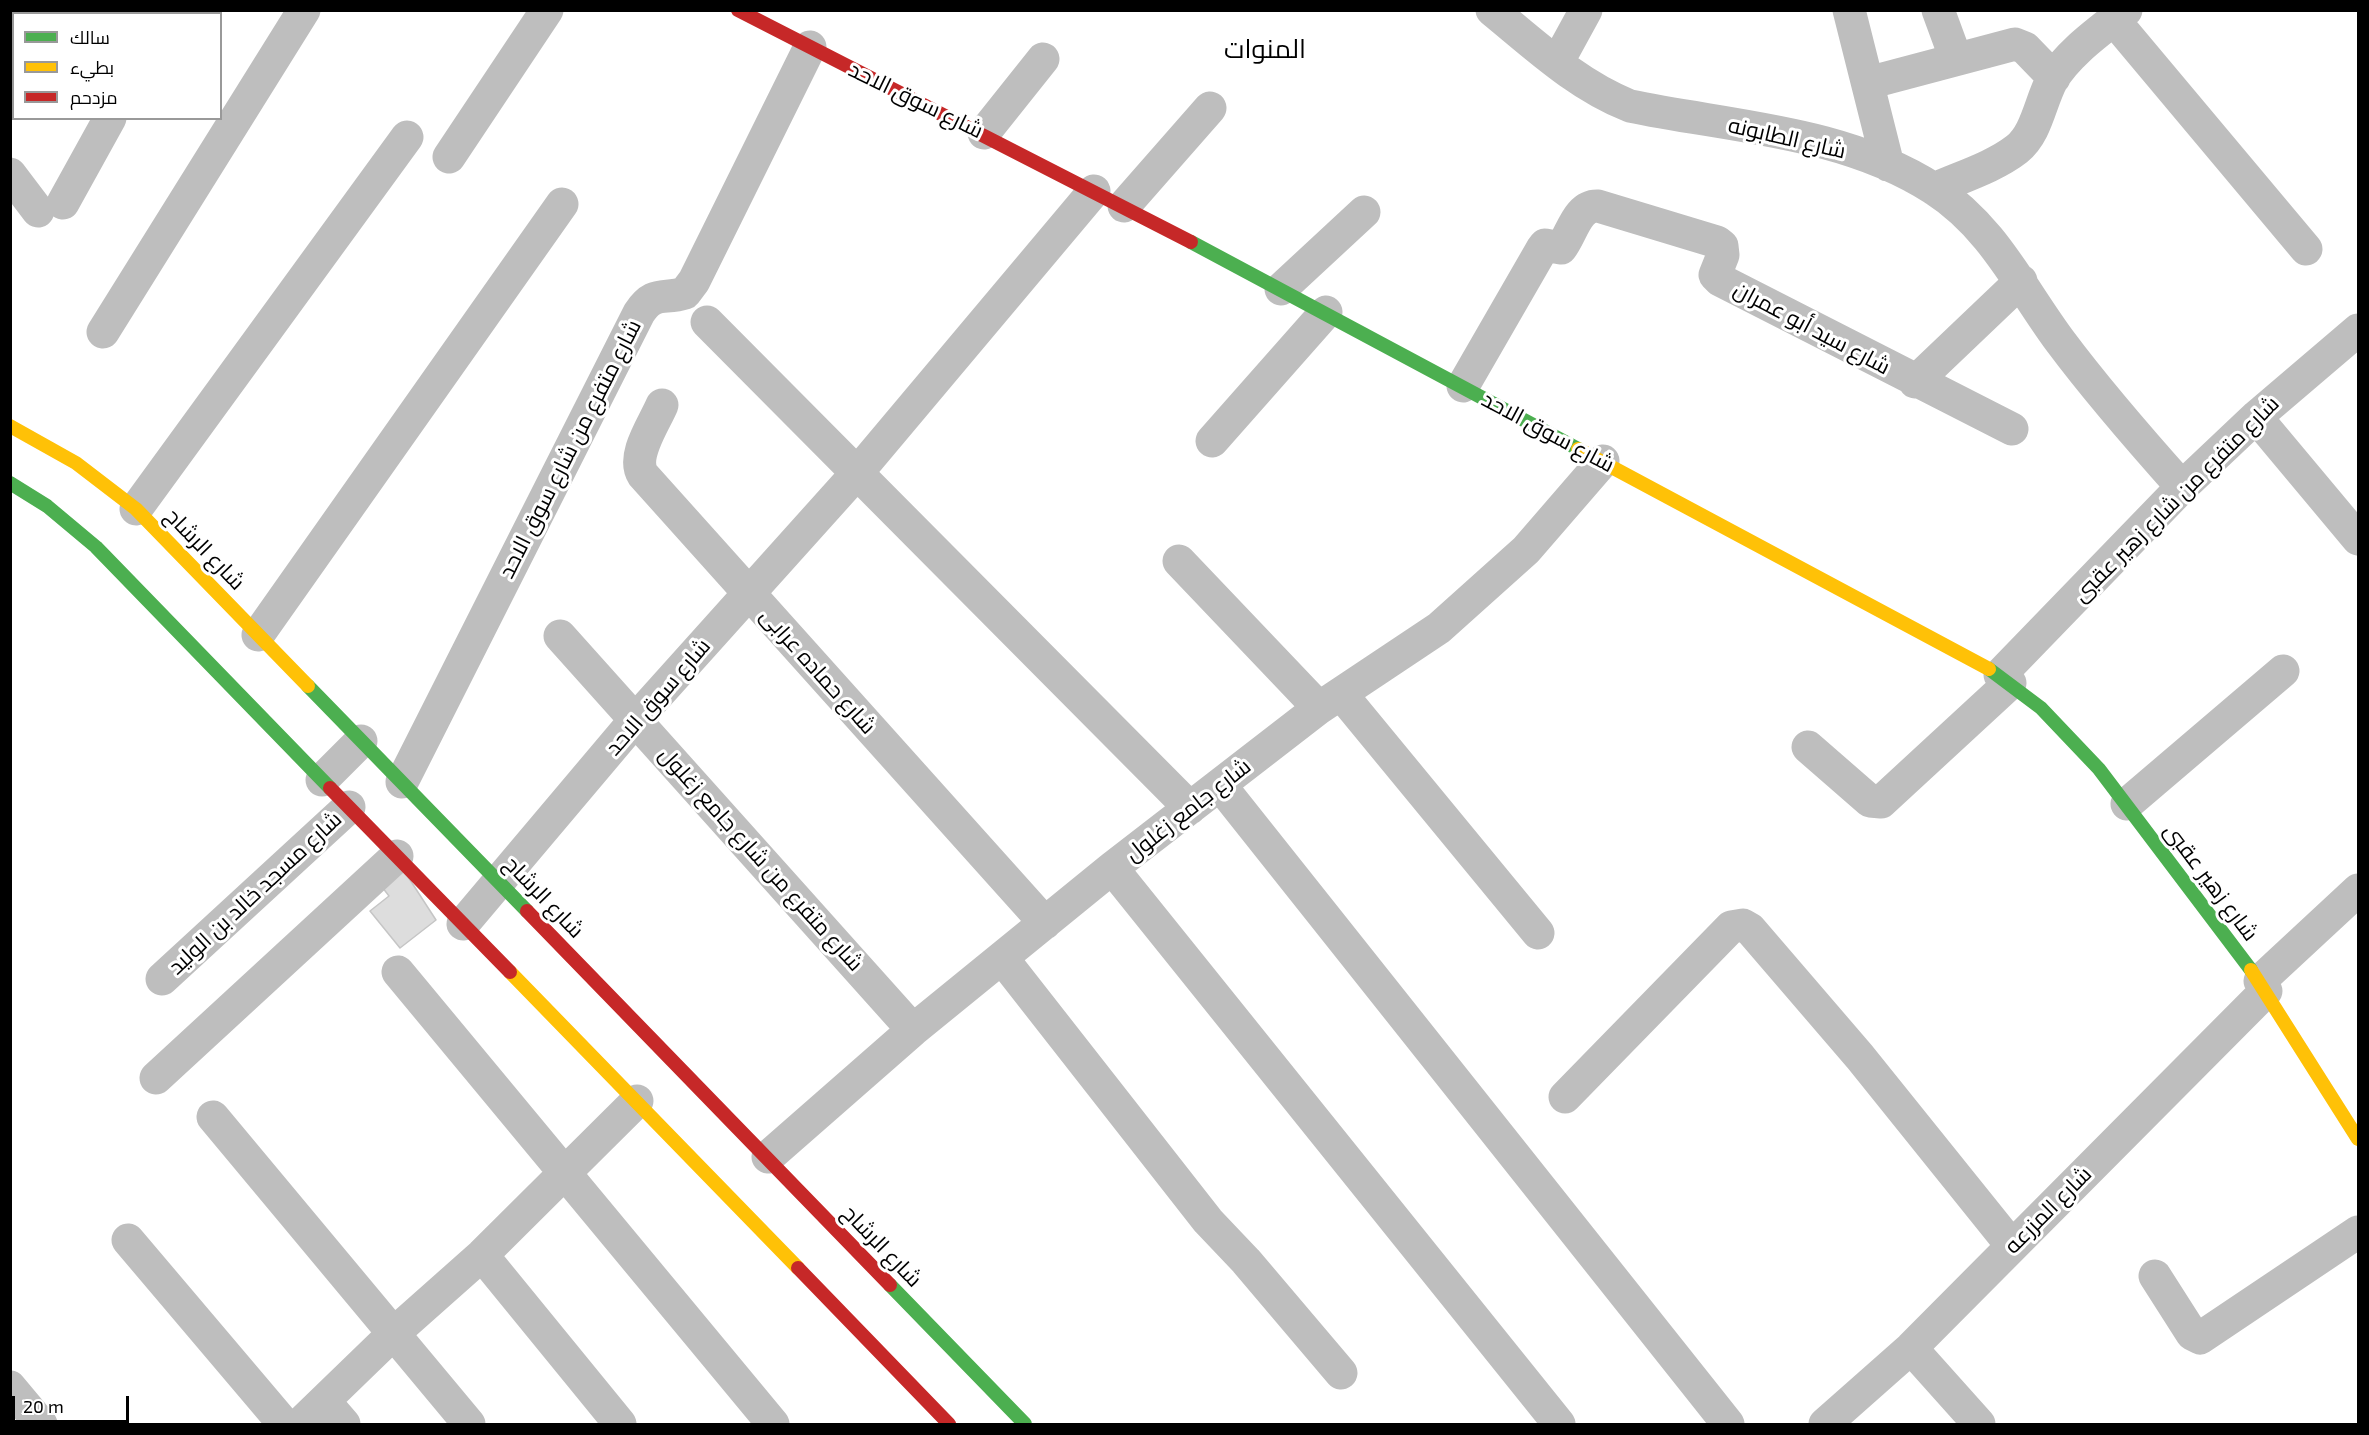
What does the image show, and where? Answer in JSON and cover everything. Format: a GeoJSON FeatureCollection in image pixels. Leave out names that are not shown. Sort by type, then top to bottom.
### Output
{"type":"FeatureCollection","features":[{"type":"Feature","properties":{"kind":"street"},"geometry":{"type":"LineString","coordinates":[[104,332],[304,10]]}},
{"type":"Feature","properties":{"kind":"street"},"geometry":{"type":"LineString","coordinates":[[449,157],[548,10]]}},
{"type":"Feature","properties":{"kind":"street","name":"شارع الطابونه"},"geometry":{"type":"LineString","coordinates":[[1492,10],[1557,63],[1603,96],[1630,106],[1812,139],[1888,165],[1934,189],[1967,215],[1996,246],[2021,280],[2058,339],[2104,398],[2182,487]]}},
{"type":"Feature","properties":{"kind":"street"},"geometry":{"type":"LineString","coordinates":[[1557,63],[1586,10]]}},
{"type":"Feature","properties":{"kind":"street"},"geometry":{"type":"LineString","coordinates":[[1849,10],[1888,165]]}},
{"type":"Feature","properties":{"kind":"street"},"geometry":{"type":"LineString","coordinates":[[1938,10],[1956,58]]}},
{"type":"Feature","properties":{"kind":"street","name":"شارع سوق الاحد"},"geometry":{"type":"LineString","coordinates":[[760,15],[810,47],[984,133],[1326,312],[2005,679]]}},
{"type":"Feature","properties":{"kind":"street"},"geometry":{"type":"LineString","coordinates":[[1934,189],[1997,161],[2018,148],[2033,130],[2039,106],[2054,78],[2106,18],[2306,249]]}},
{"type":"Feature","properties":{"kind":"street"},"geometry":{"type":"LineString","coordinates":[[1868,83],[2015,44],[2025,48],[2054,78]]}},
{"type":"Feature","properties":{"kind":"street","name":"شارع متفرع من شارع سوق الاحد"},"geometry":{"type":"LineString","coordinates":[[402,782],[639,312],[646,301],[658,296],[685,293],[694,281],[810,47]]}},
{"type":"Feature","properties":{"kind":"street"},"geometry":{"type":"LineString","coordinates":[[984,133],[1043,59]]}},
{"type":"Feature","properties":{"kind":"street"},"geometry":{"type":"LineString","coordinates":[[1124,206],[1210,108]]}},
{"type":"Feature","properties":{"kind":"street"},"geometry":{"type":"LineString","coordinates":[[10,174],[51,207],[109,120]]}},
{"type":"Feature","properties":{"kind":"street"},"geometry":{"type":"LineString","coordinates":[[136,508],[407,137]]}},
{"type":"Feature","properties":{"kind":"street","name":"شارع سوق الاحد"},"geometry":{"type":"LineString","coordinates":[[463,924],[636,720],[857,473],[1094,191]]}},
{"type":"Feature","properties":{"kind":"street"},"geometry":{"type":"LineString","coordinates":[[258,635],[562,204]]}},
{"type":"Feature","properties":{"kind":"street","name":"شارع سيد أبو عمران"},"geometry":{"type":"LineString","coordinates":[[1464,386],[1542,249],[1545,245],[1561,248],[1583,210],[1590,206],[1717,242],[1722,246],[1723,255],[1715,275],[1720,280],[1915,382],[2012,429]]}},
{"type":"Feature","properties":{"kind":"street"},"geometry":{"type":"LineString","coordinates":[[1281,289],[1364,212]]}},
{"type":"Feature","properties":{"kind":"street"},"geometry":{"type":"LineString","coordinates":[[1915,382],[2021,280]]}},
{"type":"Feature","properties":{"kind":"street"},"geometry":{"type":"LineString","coordinates":[[1212,441],[1326,312]]}},
{"type":"Feature","properties":{"kind":"street"},"geometry":{"type":"LineString","coordinates":[[707,322],[1190,808]]}},
{"type":"Feature","properties":{"kind":"street","name":"شارع متفرع من شارع زهير عقبى"},"geometry":{"type":"LineString","coordinates":[[1808,747],[1870,801],[1881,802],[2005,679],[2182,487],[2256,417],[2358,330]]}},
{"type":"Feature","properties":{"kind":"street","name":"شارع حماده عرابى"},"geometry":{"type":"LineString","coordinates":[[662,405],[639,457],[638,467],[1045,923]]}},
{"type":"Feature","properties":{"kind":"street"},"geometry":{"type":"LineString","coordinates":[[2256,417],[2358,539]]}},
{"type":"Feature","properties":{"kind":"street","name":"شارع الرشاح"},"geometry":{"type":"LineString","coordinates":[[10,426],[55,448],[98,475],[136,508],[768,1157],[1025,1425]]}},
{"type":"Feature","properties":{"kind":"street","name":"شارع جامع زغلول"},"geometry":{"type":"LineString","coordinates":[[768,1157],[913,1030],[1113,868],[1330,701],[1439,628],[1526,550],[1603,461]]}},
{"type":"Feature","properties":{"kind":"street"},"geometry":{"type":"LineString","coordinates":[[10,483],[47,506],[96,547],[637,1101],[949,1425]]}},
{"type":"Feature","properties":{"kind":"street"},"geometry":{"type":"LineString","coordinates":[[1179,561],[1330,701],[1538,933]]}},
{"type":"Feature","properties":{"kind":"street","name":"شارع متفرع من شارع جامع زغلول"},"geometry":{"type":"LineString","coordinates":[[560,636],[913,1030]]}},
{"type":"Feature","properties":{"kind":"street"},"geometry":{"type":"LineString","coordinates":[[2127,804],[2283,671]]}},
{"type":"Feature","properties":{"kind":"street","name":"شارع زهير عقبى"},"geometry":{"type":"LineString","coordinates":[[2005,679],[2041,708],[2127,804],[2263,986],[2358,1139]]}},
{"type":"Feature","properties":{"kind":"street"},"geometry":{"type":"LineString","coordinates":[[322,780],[361,741]]}},
{"type":"Feature","properties":{"kind":"street"},"geometry":{"type":"LineString","coordinates":[[1220,785],[1728,1425]]}},
{"type":"Feature","properties":{"kind":"street","name":"شارع مسجد خالد بن الوليد"},"geometry":{"type":"LineString","coordinates":[[162,979],[349,807]]}},
{"type":"Feature","properties":{"kind":"street"},"geometry":{"type":"LineString","coordinates":[[156,1078],[397,856]]}},
{"type":"Feature","properties":{"kind":"street"},"geometry":{"type":"LineString","coordinates":[[1113,868],[1558,1425]]}},
{"type":"Feature","properties":{"kind":"street","name":"شارع المزرعه"},"geometry":{"type":"LineString","coordinates":[[1825,1425],[1911,1348],[2358,890]]}},
{"type":"Feature","properties":{"kind":"street"},"geometry":{"type":"LineString","coordinates":[[1565,1097],[1731,927],[1743,925],[1750,929],[1860,1057],[2012,1246]]}},
{"type":"Feature","properties":{"kind":"street"},"geometry":{"type":"LineString","coordinates":[[1002,958],[1208,1221],[1246,1261],[1341,1373]]}},
{"type":"Feature","properties":{"kind":"street"},"geometry":{"type":"LineString","coordinates":[[398,972],[773,1425]]}},
{"type":"Feature","properties":{"kind":"street"},"geometry":{"type":"LineString","coordinates":[[300,1425],[334,1413],[393,1334],[482,1255],[637,1101]]}},
{"type":"Feature","properties":{"kind":"street"},"geometry":{"type":"LineString","coordinates":[[213,1117],[469,1425]]}},
{"type":"Feature","properties":{"kind":"street"},"geometry":{"type":"LineString","coordinates":[[2155,1276],[2192,1334],[2200,1338],[2358,1232]]}},
{"type":"Feature","properties":{"kind":"street"},"geometry":{"type":"LineString","coordinates":[[128,1240],[284,1425]]}},
{"type":"Feature","properties":{"kind":"street"},"geometry":{"type":"LineString","coordinates":[[482,1255],[620,1425]]}},
{"type":"Feature","properties":{"kind":"street"},"geometry":{"type":"LineString","coordinates":[[1911,1348],[1979,1425]]}},
{"type":"Feature","properties":{"kind":"street"},"geometry":{"type":"LineString","coordinates":[[10,1387],[41,1425]]}},
{"type":"Feature","properties":{"kind":"building"},"geometry":{"type":"Polygon","coordinates":[[[401,866],[436,920],[400,948],[370,911],[389,896],[379,883],[401,866]]]}},
{"type":"Feature","properties":{"kind":"traffic: fast"},"geometry":{"type":"LineString","coordinates":[[1191,242],[1578,449]]}},
{"type":"Feature","properties":{"kind":"traffic: fast"},"geometry":{"type":"LineString","coordinates":[[10,483],[47,506],[96,547],[330,788]]}},
{"type":"Feature","properties":{"kind":"traffic: fast"},"geometry":{"type":"LineString","coordinates":[[1989,669],[2041,708],[2099,769],[2251,970]]}},
{"type":"Feature","properties":{"kind":"traffic: fast"},"geometry":{"type":"LineString","coordinates":[[308,686],[527,911]]}},
{"type":"Feature","properties":{"kind":"traffic: fast"},"geometry":{"type":"LineString","coordinates":[[890,1285],[1025,1424]]}},
{"type":"Feature","properties":{"kind":"traffic: slow"},"geometry":{"type":"LineString","coordinates":[[10,426],[76,463],[136,509],[308,686]]}},
{"type":"Feature","properties":{"kind":"traffic: slow"},"geometry":{"type":"LineString","coordinates":[[1578,449],[1989,669]]}},
{"type":"Feature","properties":{"kind":"traffic: slow"},"geometry":{"type":"LineString","coordinates":[[2251,970],[2358,1139]]}},
{"type":"Feature","properties":{"kind":"traffic: slow"},"geometry":{"type":"LineString","coordinates":[[510,972],[798,1268]]}},
{"type":"Feature","properties":{"kind":"traffic: jam"},"geometry":{"type":"LineString","coordinates":[[738,10],[1191,242]]}},
{"type":"Feature","properties":{"kind":"traffic: jam"},"geometry":{"type":"LineString","coordinates":[[330,788],[510,972]]}},
{"type":"Feature","properties":{"kind":"traffic: jam"},"geometry":{"type":"LineString","coordinates":[[527,911],[890,1285]]}},
{"type":"Feature","properties":{"kind":"traffic: jam"},"geometry":{"type":"LineString","coordinates":[[798,1268],[949,1424]]}},
{"type":"Feature","properties":{"kind":"district","name":"المنوات"},"geometry":{"type":"Point","coordinates":[1265,49]}}]}
